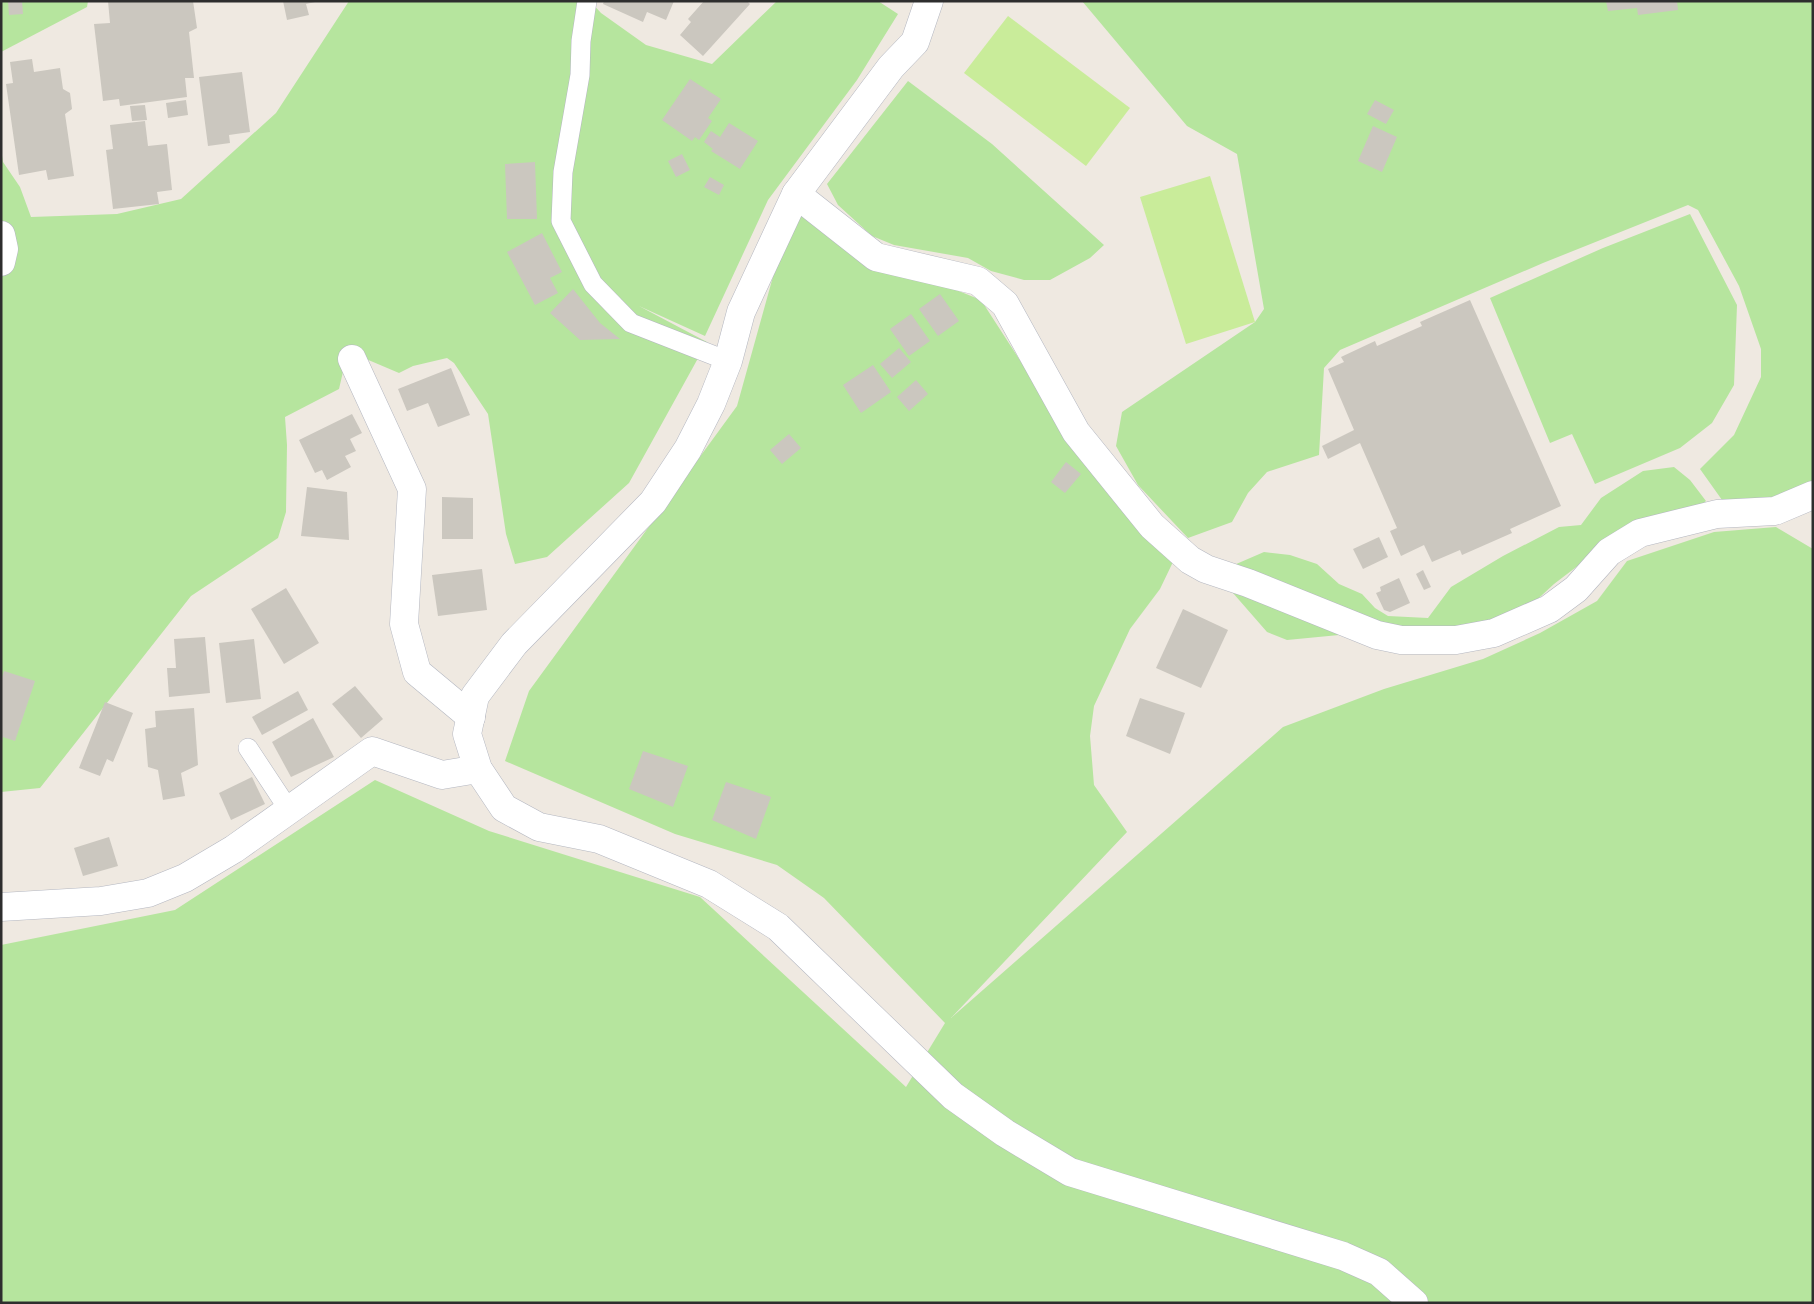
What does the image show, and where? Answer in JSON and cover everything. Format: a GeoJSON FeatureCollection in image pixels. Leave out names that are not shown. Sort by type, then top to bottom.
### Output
{"type":"FeatureCollection","features":[{"type":"Feature","properties":{"kind":"street"},"geometry":{"type":"LineString","coordinates":[[929,1],[915,42],[891,67],[796,194],[741,312],[728,361],[711,404],[688,450],[653,502],[514,644],[475,696],[467,734],[478,769],[504,808],[539,828],[599,839],[709,884],[778,926],[953,1096],[1005,1133],[1070,1172],[1343,1256],[1379,1272],[1414,1303]]}},
{"type":"Feature","properties":{"kind":"street"},"geometry":{"type":"LineString","coordinates":[[796,194],[876,257],[978,280],[1005,304],[1076,432],[1152,526],[1190,560],[1206,569],[1248,583],[1377,635],[1401,640],[1456,640],[1494,633],[1549,609],[1576,589],[1609,552],[1640,533],[1717,514],[1774,512],[1813,495]]}},
{"type":"Feature","properties":{"kind":"street"},"geometry":{"type":"LineString","coordinates":[[1,235],[4,249],[1,262]]}},
{"type":"Feature","properties":{"kind":"street"},"geometry":{"type":"LineString","coordinates":[[352,359],[412,489],[404,624],[417,672],[471,717]]}},
{"type":"Feature","properties":{"kind":"street"},"geometry":{"type":"LineString","coordinates":[[1,907],[101,901],[148,893],[185,878],[234,849],[372,751],[442,775],[478,769]]}},
{"type":"Feature","properties":{"kind":"lane"},"geometry":{"type":"LineString","coordinates":[[587,1],[580,75],[563,172],[561,221],[593,284],[630,322],[728,361]]}},
{"type":"Feature","properties":{"kind":"lane"},"geometry":{"type":"LineString","coordinates":[[248,748],[289,810]]}},
{"type":"Feature","properties":{"kind":"green space"},"geometry":{"type":"Polygon","coordinates":[[[1,1],[88,1],[87,7],[1,52],[1,1]]]}},
{"type":"Feature","properties":{"kind":"green space"},"geometry":{"type":"Polygon","coordinates":[[[349,1],[590,1],[601,13],[646,45],[712,64],[777,1],[878,1],[898,14],[857,80],[768,200],[705,336],[639,306],[707,342],[629,483],[547,557],[515,564],[506,534],[488,414],[454,363],[447,358],[413,366],[399,373],[359,356],[345,363],[339,389],[285,417],[287,445],[286,512],[278,538],[191,596],[40,788],[1,792],[1,149],[3,162],[20,187],[31,217],[117,214],[181,199],[276,113],[349,1]]]}},
{"type":"Feature","properties":{"kind":"green space"},"geometry":{"type":"Polygon","coordinates":[[[1082,1],[1813,1],[1813,482],[1784,498],[1727,507],[1700,469],[1734,435],[1761,377],[1761,349],[1739,286],[1698,210],[1688,205],[1543,263],[1340,350],[1324,368],[1319,455],[1267,472],[1248,493],[1232,522],[1188,538],[1138,485],[1116,446],[1122,412],[1255,322],[1264,309],[1237,154],[1187,126],[1082,1]]]}},
{"type":"Feature","properties":{"kind":"green space"},"geometry":{"type":"Polygon","coordinates":[[[1008,16],[1130,108],[1086,166],[964,73],[1008,16]]]}},
{"type":"Feature","properties":{"kind":"green space"},"geometry":{"type":"Polygon","coordinates":[[[908,81],[992,144],[1104,245],[1090,258],[1050,280],[1024,280],[991,271],[968,258],[894,245],[872,236],[838,205],[827,184],[908,81]]]}},
{"type":"Feature","properties":{"kind":"green space"},"geometry":{"type":"Polygon","coordinates":[[[1210,176],[1255,322],[1186,344],[1140,197],[1210,176]]]}},
{"type":"Feature","properties":{"kind":"green space"},"geometry":{"type":"Polygon","coordinates":[[[796,194],[924,277],[981,300],[1043,396],[1172,552],[1172,564],[1160,589],[1130,629],[1094,706],[1090,736],[1094,785],[1127,832],[951,1018],[1283,727],[1384,689],[1483,659],[1540,633],[1597,601],[1627,561],[1714,532],[1776,527],[1813,549],[1813,1303],[1,1303],[1,945],[175,910],[375,780],[489,831],[700,897],[906,1087],[945,1023],[824,898],[777,865],[675,834],[505,761],[529,691],[737,406],[796,194]]]}},
{"type":"Feature","properties":{"kind":"green space"},"geometry":{"type":"Polygon","coordinates":[[[1690,214],[1737,305],[1734,385],[1712,423],[1680,448],[1595,484],[1572,434],[1550,443],[1490,298],[1603,248],[1690,214]]]}},
{"type":"Feature","properties":{"kind":"green space"},"geometry":{"type":"Polygon","coordinates":[[[1674,467],[1690,480],[1706,501],[1696,510],[1605,545],[1554,584],[1528,608],[1492,624],[1424,637],[1379,627],[1339,635],[1287,640],[1267,632],[1226,585],[1227,568],[1264,552],[1290,555],[1317,564],[1339,584],[1362,594],[1375,608],[1388,616],[1428,618],[1451,587],[1503,556],[1559,527],[1581,525],[1601,498],[1643,471],[1674,467]]]}},
{"type":"Feature","properties":{"kind":"building"},"geometry":{"type":"Polygon","coordinates":[[[8,1],[22,1],[23,14],[9,15],[8,1]]]}},
{"type":"Feature","properties":{"kind":"building"},"geometry":{"type":"Polygon","coordinates":[[[108,1],[193,1],[197,28],[189,32],[194,78],[185,78],[187,97],[120,106],[119,99],[103,101],[94,24],[110,23],[108,1]]]}},
{"type":"Feature","properties":{"kind":"building"},"geometry":{"type":"Polygon","coordinates":[[[283,1],[315,2],[306,4],[309,15],[287,20],[283,1]]]}},
{"type":"Feature","properties":{"kind":"building"},"geometry":{"type":"Polygon","coordinates":[[[604,1],[674,1],[666,20],[647,12],[643,22],[603,4],[604,1]]]}},
{"type":"Feature","properties":{"kind":"building"},"geometry":{"type":"Polygon","coordinates":[[[704,1],[747,1],[750,4],[703,56],[680,35],[691,22],[688,19],[704,1]]]}},
{"type":"Feature","properties":{"kind":"building"},"geometry":{"type":"Polygon","coordinates":[[[1606,1],[1677,1],[1678,10],[1638,15],[1637,8],[1608,11],[1606,1]]]}},
{"type":"Feature","properties":{"kind":"building"},"geometry":{"type":"Polygon","coordinates":[[[32,59],[34,72],[60,68],[63,89],[70,93],[72,109],[65,114],[74,176],[48,180],[46,170],[19,175],[6,84],[13,83],[10,62],[32,59]]]}},
{"type":"Feature","properties":{"kind":"building"},"geometry":{"type":"Polygon","coordinates":[[[242,72],[250,132],[229,135],[230,143],[208,146],[199,77],[242,72]]]}},
{"type":"Feature","properties":{"kind":"building"},"geometry":{"type":"Polygon","coordinates":[[[690,79],[721,99],[708,118],[712,121],[699,140],[695,137],[692,141],[662,120],[690,79]]]}},
{"type":"Feature","properties":{"kind":"building"},"geometry":{"type":"Polygon","coordinates":[[[186,100],[188,115],[168,118],[166,103],[186,100]]]}},
{"type":"Feature","properties":{"kind":"building"},"geometry":{"type":"Polygon","coordinates":[[[1375,100],[1394,110],[1386,124],[1367,114],[1375,100]]]}},
{"type":"Feature","properties":{"kind":"building"},"geometry":{"type":"Polygon","coordinates":[[[145,105],[147,120],[132,121],[130,106],[145,105]]]}},
{"type":"Feature","properties":{"kind":"building"},"geometry":{"type":"Polygon","coordinates":[[[145,121],[148,146],[167,144],[172,190],[157,192],[159,204],[113,209],[106,150],[113,149],[110,125],[145,121]]]}},
{"type":"Feature","properties":{"kind":"building"},"geometry":{"type":"Polygon","coordinates":[[[729,123],[758,141],[740,169],[711,151],[713,149],[704,142],[711,131],[720,137],[729,123]]]}},
{"type":"Feature","properties":{"kind":"building"},"geometry":{"type":"Polygon","coordinates":[[[1373,126],[1397,137],[1382,172],[1358,161],[1373,126]]]}},
{"type":"Feature","properties":{"kind":"building"},"geometry":{"type":"Polygon","coordinates":[[[682,154],[690,170],[676,177],[668,161],[682,154]]]}},
{"type":"Feature","properties":{"kind":"building"},"geometry":{"type":"Polygon","coordinates":[[[535,162],[537,219],[507,219],[505,164],[535,162]]]}},
{"type":"Feature","properties":{"kind":"building"},"geometry":{"type":"Polygon","coordinates":[[[710,177],[724,185],[719,195],[704,187],[710,177]]]}},
{"type":"Feature","properties":{"kind":"building"},"geometry":{"type":"Polygon","coordinates":[[[542,233],[562,272],[550,278],[558,293],[535,305],[507,252],[542,233]]]}},
{"type":"Feature","properties":{"kind":"building"},"geometry":{"type":"Polygon","coordinates":[[[573,289],[600,323],[620,339],[580,340],[550,313],[573,289]]]}},
{"type":"Feature","properties":{"kind":"building"},"geometry":{"type":"Polygon","coordinates":[[[940,294],[959,321],[938,336],[919,309],[940,294]]]}},
{"type":"Feature","properties":{"kind":"building"},"geometry":{"type":"Polygon","coordinates":[[[1470,300],[1561,506],[1510,529],[1512,533],[1462,555],[1460,550],[1432,562],[1424,545],[1401,556],[1390,531],[1397,528],[1360,443],[1328,459],[1322,446],[1354,430],[1328,369],[1344,362],[1341,357],[1375,341],[1377,346],[1422,326],[1420,322],[1470,300]]]}},
{"type":"Feature","properties":{"kind":"building"},"geometry":{"type":"Polygon","coordinates":[[[911,314],[930,341],[909,356],[890,329],[911,314]]]}},
{"type":"Feature","properties":{"kind":"building"},"geometry":{"type":"Polygon","coordinates":[[[899,348],[911,362],[892,378],[880,364],[899,348]]]}},
{"type":"Feature","properties":{"kind":"building"},"geometry":{"type":"Polygon","coordinates":[[[873,365],[891,392],[861,413],[843,385],[873,365]]]}},
{"type":"Feature","properties":{"kind":"building"},"geometry":{"type":"Polygon","coordinates":[[[451,368],[470,415],[438,427],[428,403],[407,411],[398,389],[451,368]]]}},
{"type":"Feature","properties":{"kind":"building"},"geometry":{"type":"Polygon","coordinates":[[[916,380],[928,394],[909,411],[897,397],[916,380]]]}},
{"type":"Feature","properties":{"kind":"building"},"geometry":{"type":"Polygon","coordinates":[[[352,414],[362,433],[350,439],[356,451],[345,456],[351,467],[327,480],[322,470],[315,473],[299,440],[352,414]]]}},
{"type":"Feature","properties":{"kind":"building"},"geometry":{"type":"Polygon","coordinates":[[[789,434],[801,448],[782,464],[770,450],[789,434]]]}},
{"type":"Feature","properties":{"kind":"building"},"geometry":{"type":"Polygon","coordinates":[[[1066,462],[1081,474],[1065,493],[1051,482],[1066,462]]]}},
{"type":"Feature","properties":{"kind":"building"},"geometry":{"type":"Polygon","coordinates":[[[307,487],[347,492],[349,540],[301,536],[307,487]]]}},
{"type":"Feature","properties":{"kind":"building"},"geometry":{"type":"Polygon","coordinates":[[[442,497],[473,498],[473,539],[442,539],[442,497]]]}},
{"type":"Feature","properties":{"kind":"building"},"geometry":{"type":"Polygon","coordinates":[[[1379,537],[1388,557],[1363,569],[1353,549],[1379,537]]]}},
{"type":"Feature","properties":{"kind":"building"},"geometry":{"type":"Polygon","coordinates":[[[482,569],[487,610],[438,616],[432,575],[482,569]]]}},
{"type":"Feature","properties":{"kind":"building"},"geometry":{"type":"Polygon","coordinates":[[[1423,570],[1431,587],[1424,590],[1416,574],[1423,570]]]}},
{"type":"Feature","properties":{"kind":"building"},"geometry":{"type":"Polygon","coordinates":[[[1399,578],[1410,603],[1390,612],[1384,610],[1376,593],[1381,591],[1380,587],[1399,578]]]}},
{"type":"Feature","properties":{"kind":"building"},"geometry":{"type":"Polygon","coordinates":[[[286,588],[319,643],[284,664],[251,609],[286,588]]]}},
{"type":"Feature","properties":{"kind":"building"},"geometry":{"type":"Polygon","coordinates":[[[1183,609],[1228,630],[1201,688],[1156,668],[1183,609]]]}},
{"type":"Feature","properties":{"kind":"building"},"geometry":{"type":"Polygon","coordinates":[[[205,637],[210,693],[169,697],[167,668],[176,668],[174,639],[205,637]]]}},
{"type":"Feature","properties":{"kind":"building"},"geometry":{"type":"Polygon","coordinates":[[[254,639],[261,699],[226,703],[219,643],[254,639]]]}},
{"type":"Feature","properties":{"kind":"building"},"geometry":{"type":"Polygon","coordinates":[[[4,671],[35,681],[15,741],[3,737],[2,743],[1,680],[4,671]]]}},
{"type":"Feature","properties":{"kind":"building"},"geometry":{"type":"Polygon","coordinates":[[[355,686],[383,719],[361,738],[332,704],[355,686]]]}},
{"type":"Feature","properties":{"kind":"building"},"geometry":{"type":"Polygon","coordinates":[[[298,691],[308,710],[262,735],[252,717],[298,691]]]}},
{"type":"Feature","properties":{"kind":"building"},"geometry":{"type":"Polygon","coordinates":[[[1140,698],[1185,713],[1170,754],[1126,736],[1140,698]]]}},
{"type":"Feature","properties":{"kind":"building"},"geometry":{"type":"Polygon","coordinates":[[[105,702],[133,713],[113,762],[107,759],[100,776],[79,768],[105,702]]]}},
{"type":"Feature","properties":{"kind":"building"},"geometry":{"type":"Polygon","coordinates":[[[194,708],[198,765],[181,773],[185,796],[163,800],[158,770],[148,767],[145,729],[156,727],[155,711],[194,708]]]}},
{"type":"Feature","properties":{"kind":"building"},"geometry":{"type":"Polygon","coordinates":[[[313,718],[334,757],[291,777],[272,742],[313,718]]]}},
{"type":"Feature","properties":{"kind":"building"},"geometry":{"type":"Polygon","coordinates":[[[643,751],[688,766],[673,807],[629,789],[643,751]]]}},
{"type":"Feature","properties":{"kind":"building"},"geometry":{"type":"Polygon","coordinates":[[[252,777],[265,804],[231,820],[219,793],[252,777]]]}},
{"type":"Feature","properties":{"kind":"building"},"geometry":{"type":"Polygon","coordinates":[[[726,782],[771,797],[756,839],[712,820],[726,782]]]}},
{"type":"Feature","properties":{"kind":"building"},"geometry":{"type":"Polygon","coordinates":[[[109,837],[118,866],[83,876],[74,848],[109,837]]]}}]}
